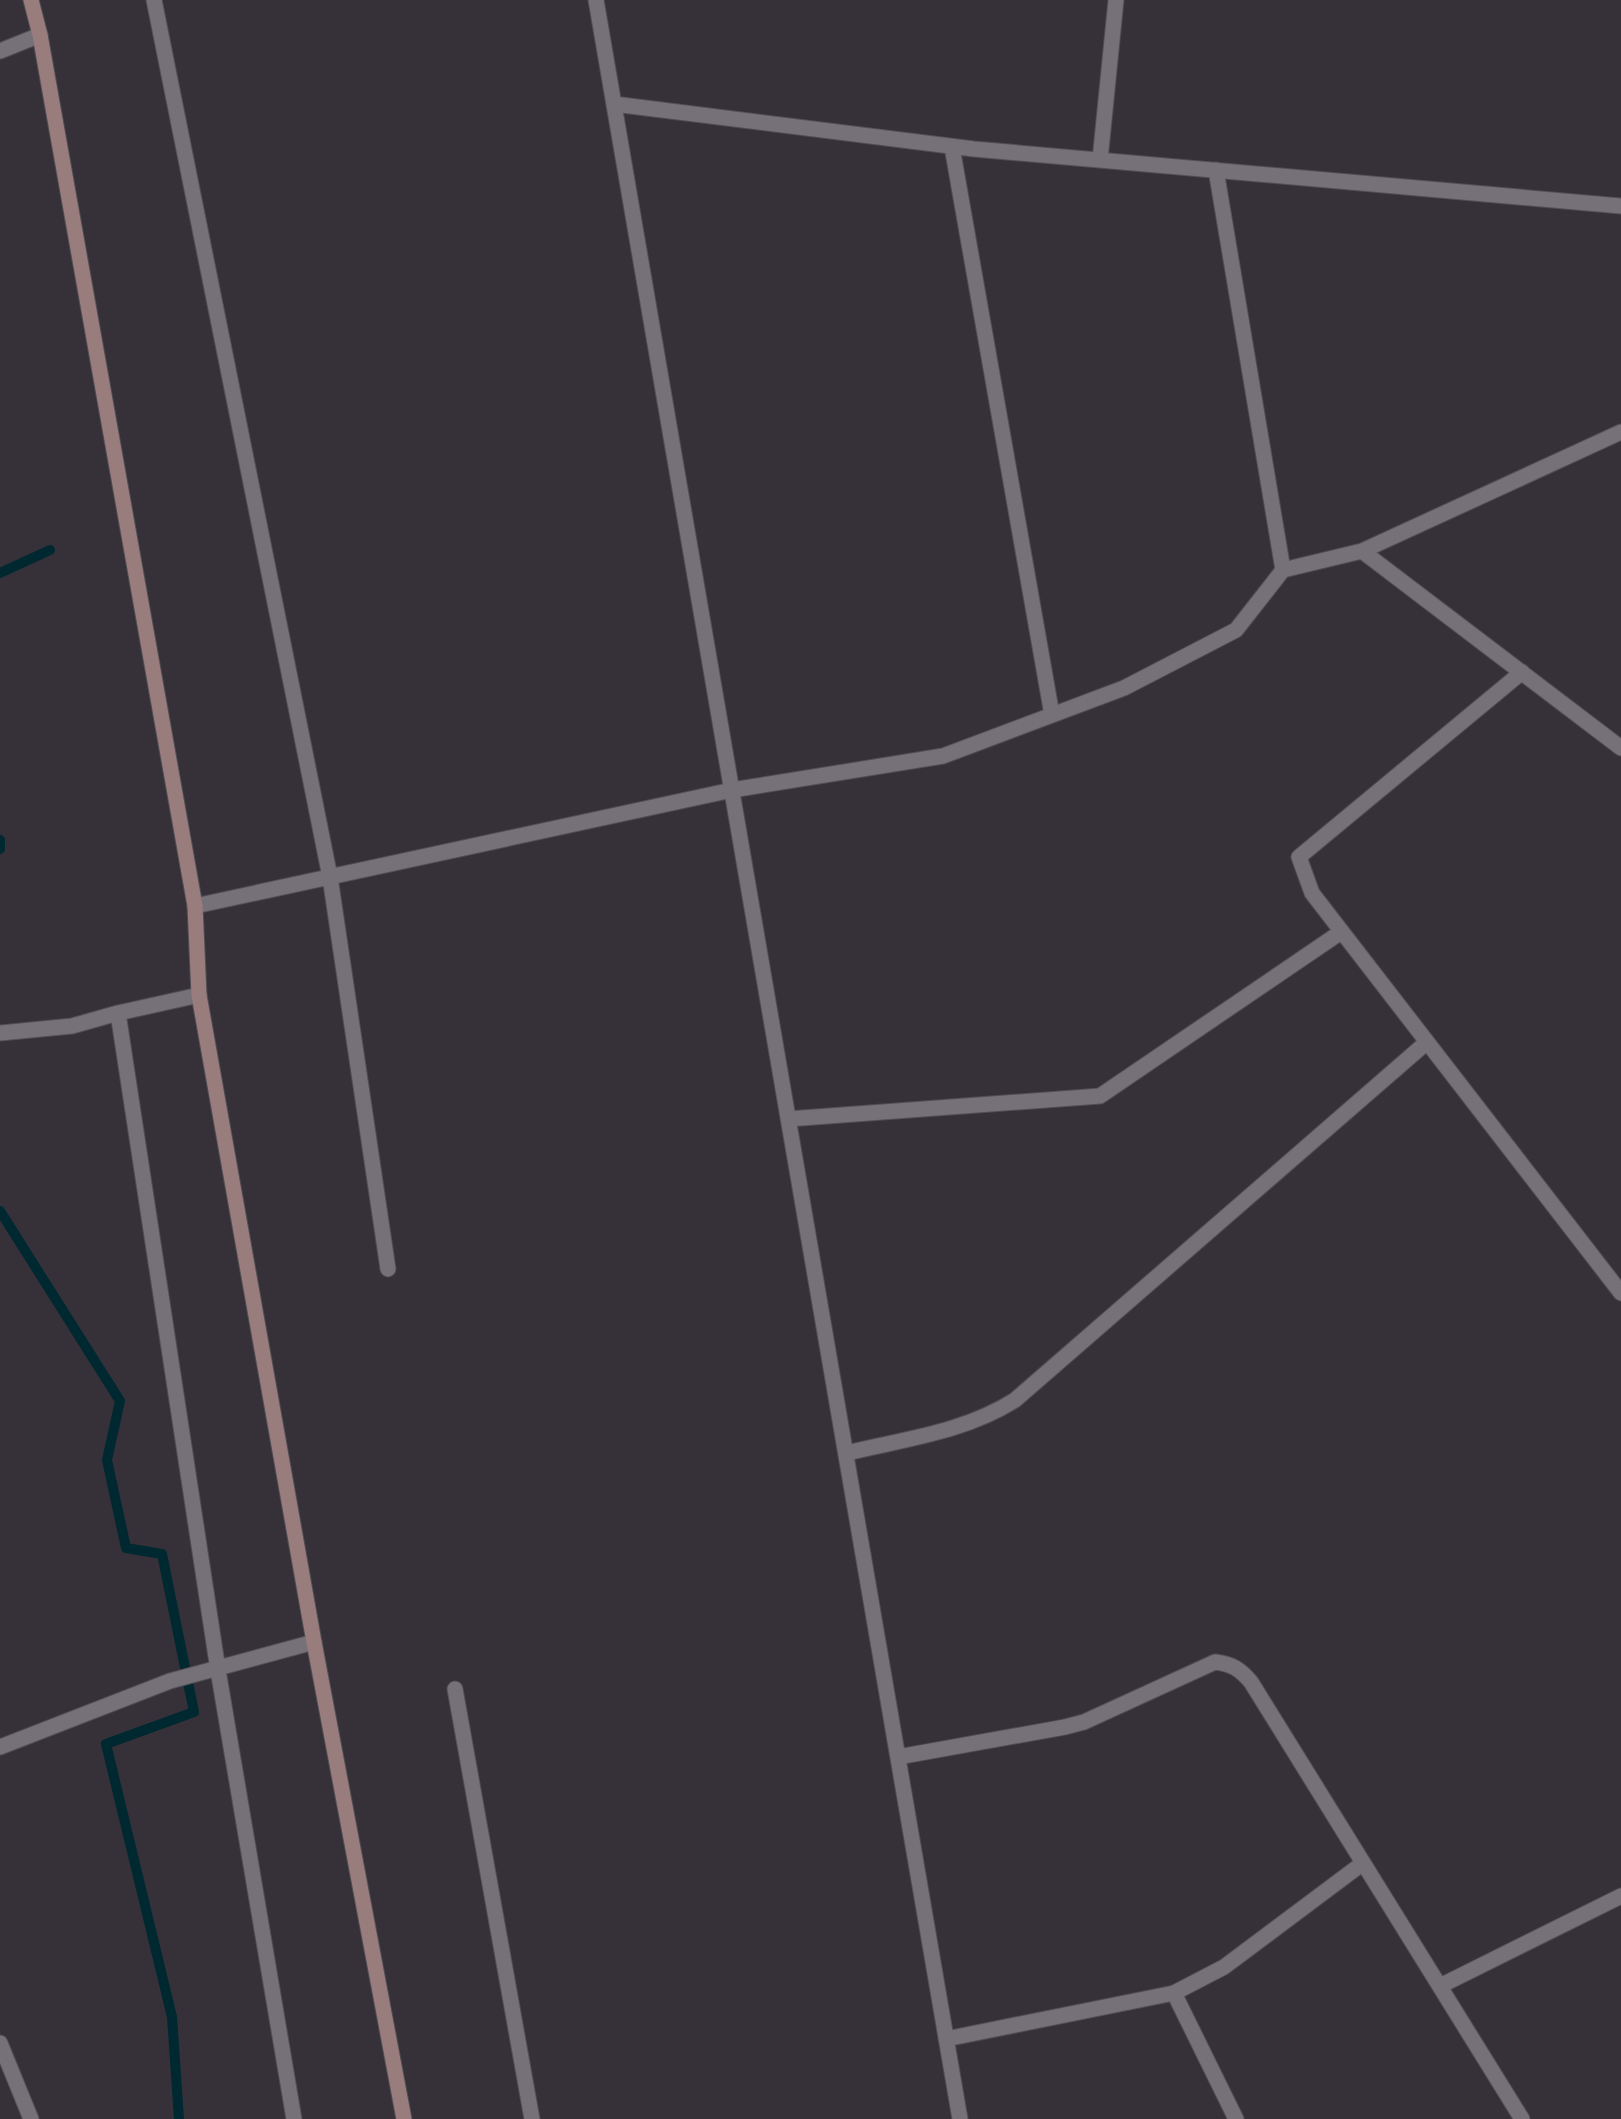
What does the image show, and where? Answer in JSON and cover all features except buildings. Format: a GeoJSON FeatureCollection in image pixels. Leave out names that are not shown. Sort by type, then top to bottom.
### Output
{"type":"FeatureCollection","features":[{"type":"Feature","properties":{"kind":"main road"},"geometry":{"type":"LineString","coordinates":[[31,0],[40,35],[195,906],[199,995],[314,1642],[404,2119]]}},
{"type":"Feature","properties":{"kind":"street"},"geometry":{"type":"LineString","coordinates":[[154,0],[330,877],[388,1269]]}},
{"type":"Feature","properties":{"kind":"street"},"geometry":{"type":"LineString","coordinates":[[596,0],[960,2119]]}},
{"type":"Feature","properties":{"kind":"street"},"geometry":{"type":"LineString","coordinates":[[1100,160],[1116,0]]}},
{"type":"Feature","properties":{"kind":"street"},"geometry":{"type":"LineString","coordinates":[[0,51],[40,35]]}},
{"type":"Feature","properties":{"kind":"street"},"geometry":{"type":"LineString","coordinates":[[614,104],[952,147],[1621,206]]}},
{"type":"Feature","properties":{"kind":"street"},"geometry":{"type":"LineString","coordinates":[[952,147],[1052,715]]}},
{"type":"Feature","properties":{"kind":"street"},"geometry":{"type":"LineString","coordinates":[[1216,170],[1283,570]]}},
{"type":"Feature","properties":{"kind":"street"},"geometry":{"type":"LineString","coordinates":[[195,906],[732,790],[943,756],[1124,688],[1236,630],[1283,570],[1362,551],[1621,432]]}},
{"type":"Feature","properties":{"kind":"street"},"geometry":{"type":"LineString","coordinates":[[1362,551],[1621,748]]}},
{"type":"Feature","properties":{"kind":"street"},"geometry":{"type":"LineString","coordinates":[[1522,672],[1299,857],[1312,893],[1341,933],[1621,1293]]}},
{"type":"Feature","properties":{"kind":"street"},"geometry":{"type":"LineString","coordinates":[[788,1119],[1100,1096],[1341,933]]}},
{"type":"Feature","properties":{"kind":"street"},"geometry":{"type":"LineString","coordinates":[[0,1033],[72,1026],[117,1013],[199,995]]}},
{"type":"Feature","properties":{"kind":"street"},"geometry":{"type":"LineString","coordinates":[[117,1013],[218,1670],[294,2119]]}},
{"type":"Feature","properties":{"kind":"street"},"geometry":{"type":"LineString","coordinates":[[847,1453],[965,1425],[991,1415],[1015,1400],[1427,1042]]}},
{"type":"Feature","properties":{"kind":"street"},"geometry":{"type":"LineString","coordinates":[[0,1747],[170,1681],[218,1670],[314,1642]]}},
{"type":"Feature","properties":{"kind":"street"},"geometry":{"type":"LineString","coordinates":[[898,1757],[1084,1722],[1215,1662],[1230,1664],[1242,1671],[1251,1682],[1522,2119]]}},
{"type":"Feature","properties":{"kind":"street"},"geometry":{"type":"LineString","coordinates":[[455,1689],[532,2119]]}},
{"type":"Feature","properties":{"kind":"street"},"geometry":{"type":"LineString","coordinates":[[946,2039],[1174,1994],[1224,1967],[1363,1863]]}},
{"type":"Feature","properties":{"kind":"street"},"geometry":{"type":"LineString","coordinates":[[1440,1986],[1621,1896]]}},
{"type":"Feature","properties":{"kind":"street"},"geometry":{"type":"LineString","coordinates":[[1174,1994],[1236,2119]]}},
{"type":"Feature","properties":{"kind":"street"},"geometry":{"type":"LineString","coordinates":[[0,2043],[31,2119]]}},
{"type":"Feature","properties":{"kind":"waterway"},"geometry":{"type":"LineString","coordinates":[[0,573],[50,550]]}},
{"type":"Feature","properties":{"kind":"waterway"},"geometry":{"type":"LineString","coordinates":[[0,840],[0,849]]}},
{"type":"Feature","properties":{"kind":"waterway"},"geometry":{"type":"LineString","coordinates":[[0,1211],[120,1401],[107,1460],[126,1548],[162,1554],[194,1712],[106,1744],[172,2017],[179,2119]]}}]}
